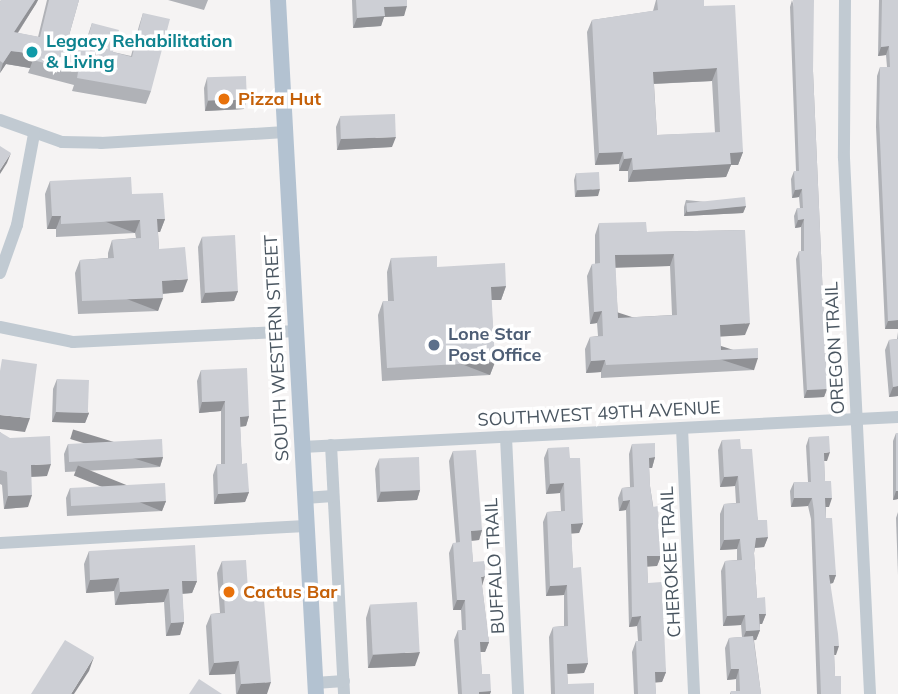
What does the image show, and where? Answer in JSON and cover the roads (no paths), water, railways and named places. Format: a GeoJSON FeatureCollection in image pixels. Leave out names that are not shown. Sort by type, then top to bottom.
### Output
{"type":"FeatureCollection","features":[{"type":"Feature","properties":{"kind":"main road","name":"SOUTH WESTERN STREET"},"geometry":{"type":"LineString","coordinates":[[278,0],[316,688]]}},
{"type":"Feature","properties":{"kind":"street","name":"OREGON TRAIL"},"geometry":{"type":"LineString","coordinates":[[845,0],[844,159],[870,694]]}},
{"type":"Feature","properties":{"kind":"street"},"geometry":{"type":"LineString","coordinates":[[0,120],[34,134],[101,144],[285,132]]}},
{"type":"Feature","properties":{"kind":"street"},"geometry":{"type":"LineString","coordinates":[[0,273],[18,225],[34,134]]}},
{"type":"Feature","properties":{"kind":"street"},"geometry":{"type":"LineString","coordinates":[[0,327],[73,342],[296,331]]}},
{"type":"Feature","properties":{"kind":"street","name":"SOUTHWEST 49TH AVENUE"},"geometry":{"type":"LineString","coordinates":[[302,447],[898,418]]}},
{"type":"Feature","properties":{"kind":"street","name":"CHEROKEE TRAIL"},"geometry":{"type":"LineString","coordinates":[[682,428],[694,694]]}},
{"type":"Feature","properties":{"kind":"street","name":"BUFFALO TRAIL"},"geometry":{"type":"LineString","coordinates":[[506,437],[518,694]]}},
{"type":"Feature","properties":{"kind":"street"},"geometry":{"type":"LineString","coordinates":[[316,688],[344,687],[331,445]]}},
{"type":"Feature","properties":{"kind":"street"},"geometry":{"type":"LineString","coordinates":[[305,498],[333,496]]}},
{"type":"Feature","properties":{"kind":"street"},"geometry":{"type":"LineString","coordinates":[[0,543],[306,526]]}},
{"type":"Feature","properties":{"kind":"place","name":"Legacy Rehabilitation & Living"},"geometry":{"type":"Point","coordinates":[32,52]}},
{"type":"Feature","properties":{"kind":"place","name":"Pizza Hut"},"geometry":{"type":"Point","coordinates":[224,99]}},
{"type":"Feature","properties":{"kind":"place","name":"Lone Star Post Office"},"geometry":{"type":"Point","coordinates":[434,345]}},
{"type":"Feature","properties":{"kind":"place","name":"Cactus Bar"},"geometry":{"type":"Point","coordinates":[229,592]}}]}
